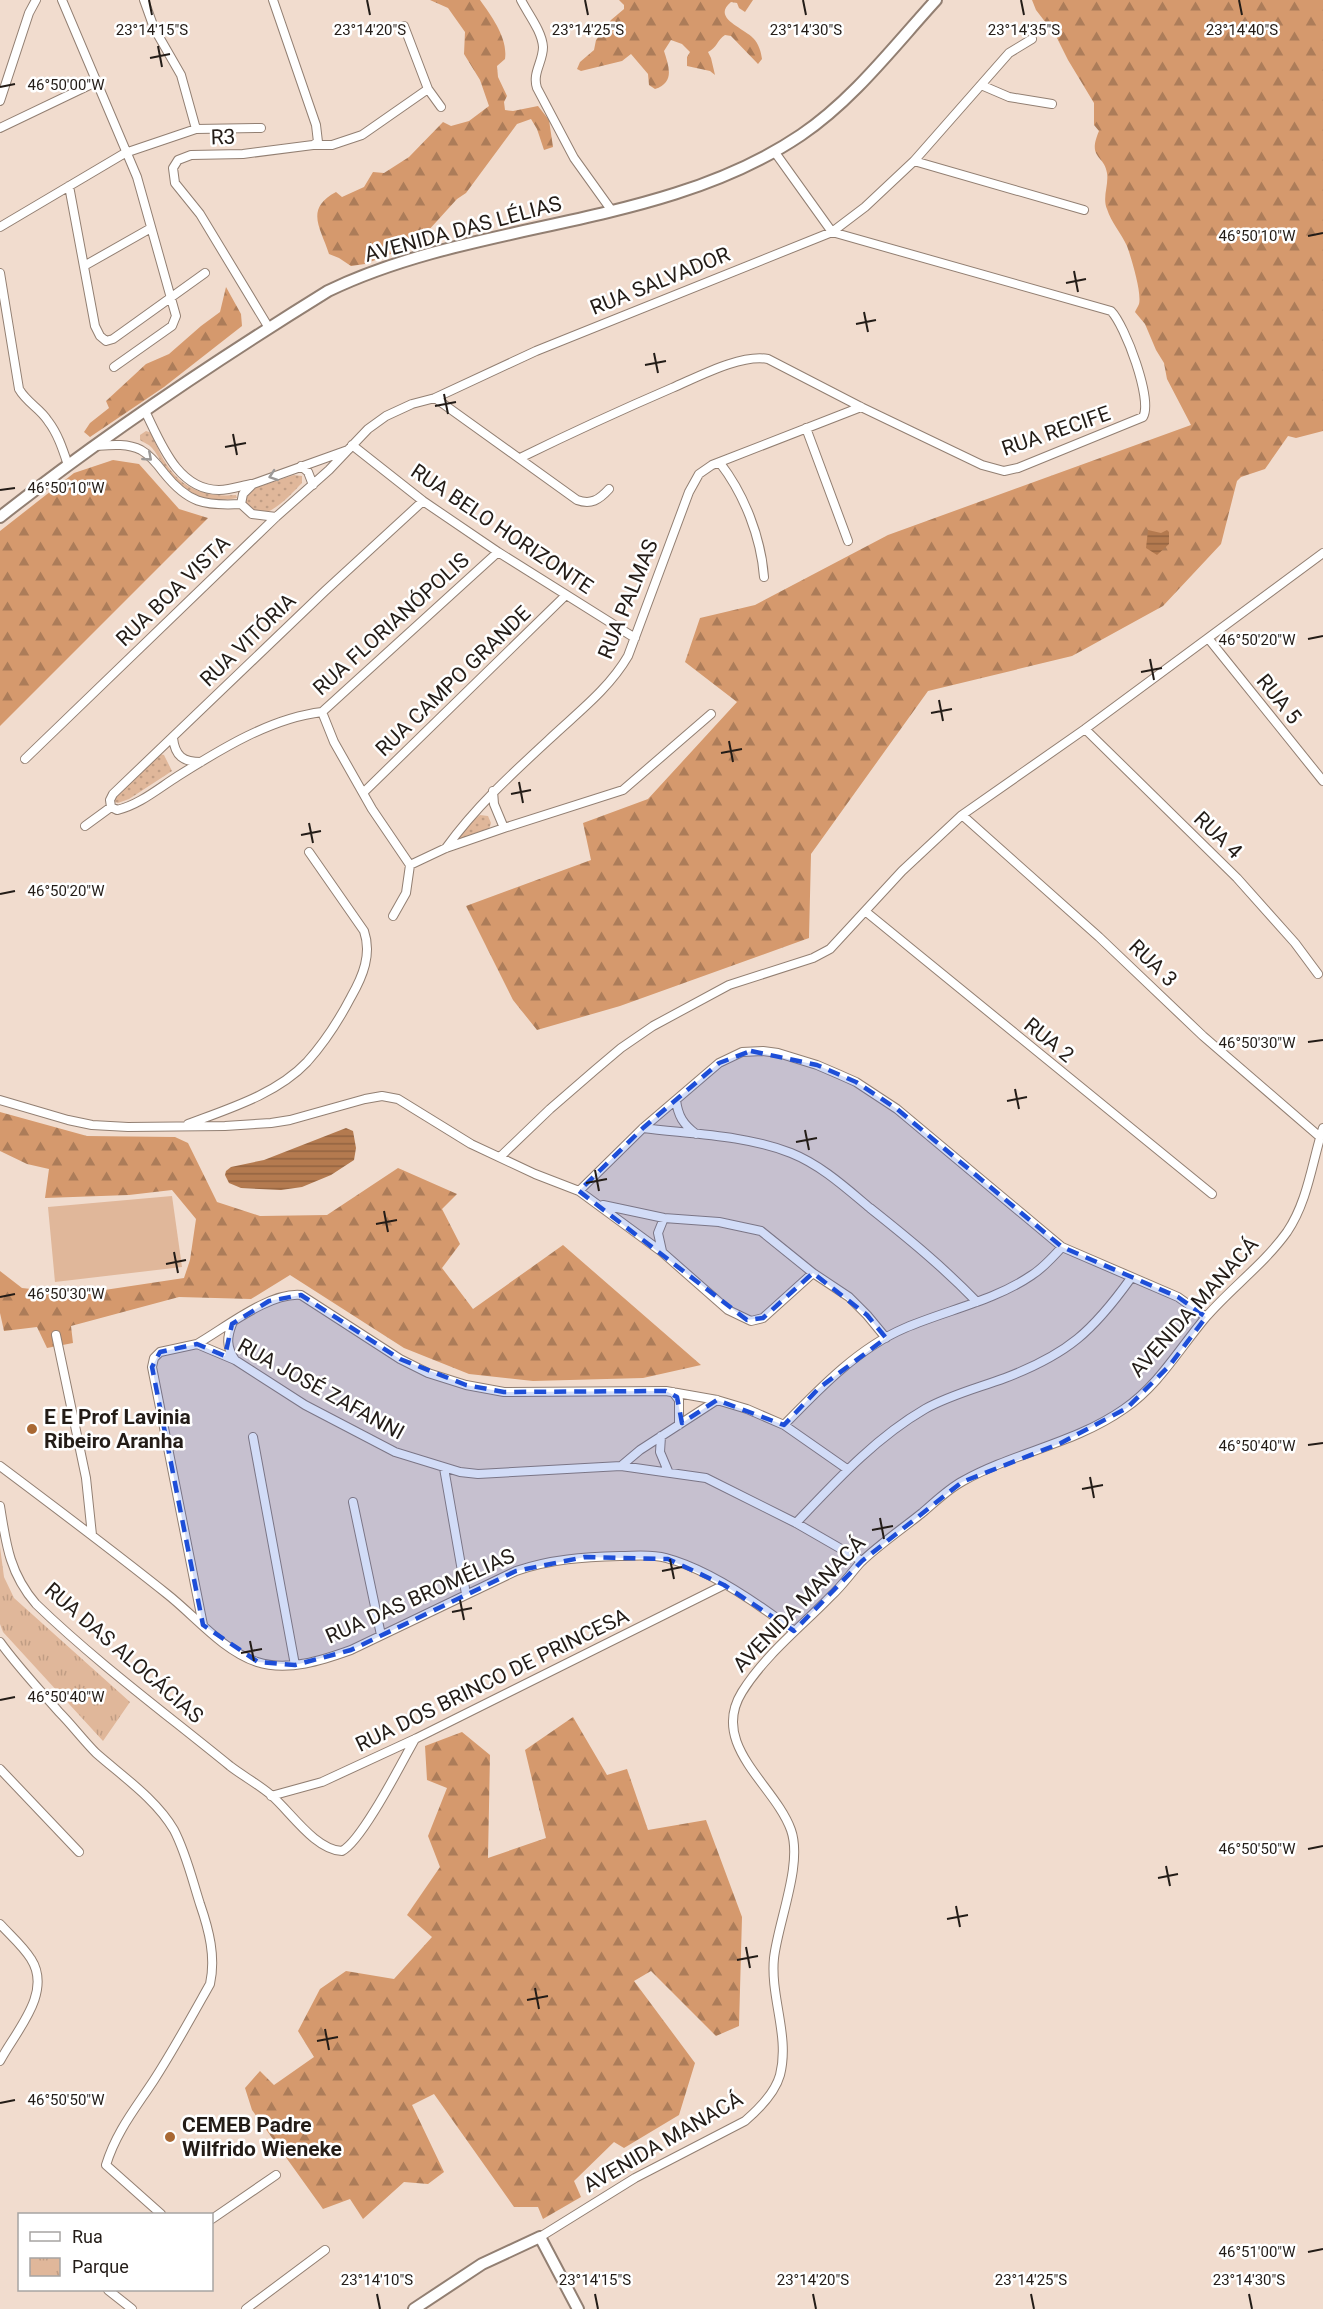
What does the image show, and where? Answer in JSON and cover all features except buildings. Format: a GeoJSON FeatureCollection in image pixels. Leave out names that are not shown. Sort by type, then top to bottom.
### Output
{"type":"FeatureCollection","features":[{"type":"Feature","properties":{"kind":"street"},"geometry":{"type":"LineString","coordinates":[[0,101],[29,13],[36,0]]}},
{"type":"Feature","properties":{"kind":"street"},"geometry":{"type":"LineString","coordinates":[[62,0],[136,177],[176,316],[172,326],[114,367]]}},
{"type":"Feature","properties":{"kind":"street"},"geometry":{"type":"LineString","coordinates":[[144,0],[154,28],[181,75],[196,129]]}},
{"type":"Feature","properties":{"kind":"street"},"geometry":{"type":"LineString","coordinates":[[273,0],[316,125],[319,139],[313,145]]}},
{"type":"Feature","properties":{"kind":"street"},"geometry":{"type":"LineString","coordinates":[[520,0],[542,42],[542,54],[535,77],[537,88],[574,158],[612,211]]}},
{"type":"Feature","properties":{"kind":"street","name":"AVENIDA DAS LÉLIAS"},"geometry":{"type":"LineString","coordinates":[[0,517],[93,446],[328,291],[375,270],[523,231],[612,211],[705,184],[735,172],[774,151],[803,134],[847,96],[936,0]]}},
{"type":"Feature","properties":{"kind":"street"},"geometry":{"type":"LineString","coordinates":[[404,26],[428,89],[441,107]]}},
{"type":"Feature","properties":{"kind":"street","name":"RUA SALVADOR"},"geometry":{"type":"LineString","coordinates":[[145,411],[178,471],[194,484],[210,490],[253,483],[350,447],[368,429],[386,416],[412,404],[435,398],[536,351],[832,232],[865,207],[914,161],[1009,53],[1032,39]]}},
{"type":"Feature","properties":{"kind":"street"},"geometry":{"type":"LineString","coordinates":[[0,128],[96,82]]}},
{"type":"Feature","properties":{"kind":"street"},"geometry":{"type":"LineString","coordinates":[[981,85],[1009,97],[1052,104]]}},
{"type":"Feature","properties":{"kind":"street"},"geometry":{"type":"LineString","coordinates":[[313,145],[332,145],[362,135],[428,89]]}},
{"type":"Feature","properties":{"kind":"street"},"geometry":{"type":"LineString","coordinates":[[0,227],[125,153],[196,129],[261,128]]}},
{"type":"Feature","properties":{"kind":"street","name":"R3"},"geometry":{"type":"LineString","coordinates":[[269,328],[200,214],[175,183],[173,168],[178,160],[191,155],[243,154],[313,145]]}},
{"type":"Feature","properties":{"kind":"street"},"geometry":{"type":"LineString","coordinates":[[774,151],[832,232]]}},
{"type":"Feature","properties":{"kind":"street"},"geometry":{"type":"LineString","coordinates":[[914,161],[1084,210]]}},
{"type":"Feature","properties":{"kind":"street"},"geometry":{"type":"LineString","coordinates":[[69,186],[95,326],[100,336],[106,341],[113,339],[205,273]]}},
{"type":"Feature","properties":{"kind":"street"},"geometry":{"type":"LineString","coordinates":[[84,266],[152,228]]}},
{"type":"Feature","properties":{"kind":"street","name":"RUA RECIFE"},"geometry":{"type":"LineString","coordinates":[[520,458],[611,414],[691,380],[734,363],[754,359],[768,359],[982,465],[1004,471],[1018,468],[1143,417],[1146,409],[1133,357],[1121,324],[1112,311],[832,232]]}},
{"type":"Feature","properties":{"kind":"street"},"geometry":{"type":"LineString","coordinates":[[0,273],[19,388],[26,400],[48,419],[61,443],[68,465]]}},
{"type":"Feature","properties":{"kind":"street"},"geometry":{"type":"LineString","coordinates":[[435,398],[584,502],[594,501],[609,489]]}},
{"type":"Feature","properties":{"kind":"street","name":"RUA PALMAS"},"geometry":{"type":"LineString","coordinates":[[446,849],[459,830],[493,791],[604,687],[622,666],[635,638],[695,479],[705,469],[861,407]]}},
{"type":"Feature","properties":{"kind":"street"},"geometry":{"type":"LineString","coordinates":[[806,428],[848,541]]}},
{"type":"Feature","properties":{"kind":"street"},"geometry":{"type":"LineString","coordinates":[[93,446],[122,445],[139,449],[156,463],[176,488],[193,500],[211,505],[241,504],[252,514],[276,516]]}},
{"type":"Feature","properties":{"kind":"street","name":"RUA BOA VISTA"},"geometry":{"type":"LineString","coordinates":[[25,759],[350,447]]}},
{"type":"Feature","properties":{"kind":"street","name":"RUA BELO HORIZONTE"},"geometry":{"type":"LineString","coordinates":[[350,447],[423,501],[498,552],[635,638]]}},
{"type":"Feature","properties":{"kind":"street"},"geometry":{"type":"LineString","coordinates":[[720,463],[734,482],[758,540],[764,577]]}},
{"type":"Feature","properties":{"kind":"street"},"geometry":{"type":"LineString","coordinates":[[301,466],[308,472],[313,484]]}},
{"type":"Feature","properties":{"kind":"street"},"geometry":{"type":"LineString","coordinates":[[241,504],[243,494],[253,483]]}},
{"type":"Feature","properties":{"kind":"street","name":"RUA VITÓRIA"},"geometry":{"type":"LineString","coordinates":[[112,808],[110,800],[113,794],[325,591],[423,501]]}},
{"type":"Feature","properties":{"kind":"street","name":"RUA FLORIANÓPOLIS"},"geometry":{"type":"LineString","coordinates":[[112,808],[125,808],[201,762],[274,725],[300,715],[322,712],[498,552]]}},
{"type":"Feature","properties":{"kind":"street"},"geometry":{"type":"LineString","coordinates":[[500,1157],[550,1109],[636,1037],[729,985],[823,953],[835,944],[902,871],[962,816],[1085,729],[1323,553]]}},
{"type":"Feature","properties":{"kind":"street","name":"RUA CAMPO GRANDE"},"geometry":{"type":"LineString","coordinates":[[364,792],[566,595]]}},
{"type":"Feature","properties":{"kind":"street","name":"RUA 5"},"geometry":{"type":"LineString","coordinates":[[1208,638],[1323,781]]}},
{"type":"Feature","properties":{"kind":"street"},"geometry":{"type":"LineString","coordinates":[[322,712],[334,741],[384,828],[410,865],[406,893],[393,916]]}},
{"type":"Feature","properties":{"kind":"street"},"geometry":{"type":"LineString","coordinates":[[410,865],[504,828],[623,790],[711,714]]}},
{"type":"Feature","properties":{"kind":"street","name":"RUA 4"},"geometry":{"type":"LineString","coordinates":[[1085,729],[1237,878],[1318,974]]}},
{"type":"Feature","properties":{"kind":"street"},"geometry":{"type":"LineString","coordinates":[[173,738],[175,749],[181,758],[190,762],[201,762]]}},
{"type":"Feature","properties":{"kind":"street"},"geometry":{"type":"LineString","coordinates":[[493,791],[494,804],[504,828]]}},
{"type":"Feature","properties":{"kind":"street"},"geometry":{"type":"LineString","coordinates":[[86,826],[112,808]]}},
{"type":"Feature","properties":{"kind":"street","name":"RUA 3"},"geometry":{"type":"LineString","coordinates":[[962,816],[1107,945],[1210,1043],[1320,1137]]}},
{"type":"Feature","properties":{"kind":"street"},"geometry":{"type":"LineString","coordinates":[[184,1126],[260,1095],[306,1063],[330,1033],[356,988],[364,968],[368,945],[366,939],[363,931],[309,852]]}},
{"type":"Feature","properties":{"kind":"street","name":"RUA 2"},"geometry":{"type":"LineString","coordinates":[[865,911],[1212,1194]]}},
{"type":"Feature","properties":{"kind":"street"},"geometry":{"type":"LineString","coordinates":[[579,1191],[643,1128],[719,1063],[742,1052],[764,1051],[817,1065],[856,1082],[897,1110],[1062,1247],[1178,1298],[1206,1317]]}},
{"type":"Feature","properties":{"kind":"street"},"geometry":{"type":"LineString","coordinates":[[0,1100],[92,1125],[128,1127],[271,1123],[365,1099],[388,1097],[398,1099],[471,1144],[535,1174],[579,1191],[662,1252],[729,1310],[751,1321],[763,1318],[813,1272]]}},
{"type":"Feature","properties":{"kind":"street"},"geometry":{"type":"LineString","coordinates":[[676,1100],[681,1120],[697,1134]]}},
{"type":"Feature","properties":{"kind":"street"},"geometry":{"type":"LineString","coordinates":[[643,1128],[743,1140],[791,1153],[809,1162],[919,1246],[977,1302]]}},
{"type":"Feature","properties":{"kind":"street","name":"AVENIDA MANACÁ"},"geometry":{"type":"LineString","coordinates":[[414,2309],[482,2264],[540,2237],[635,2178],[745,2121],[757,2111],[779,2079],[783,2061],[774,1959],[791,1880],[795,1849],[793,1834],[779,1807],[741,1753],[733,1731],[735,1708],[742,1692],[794,1631],[832,1595],[862,1561],[962,1482],[995,1466],[1071,1438],[1105,1422],[1127,1408],[1147,1391],[1206,1317],[1287,1232],[1309,1180],[1323,1128]]}},
{"type":"Feature","properties":{"kind":"street"},"geometry":{"type":"LineString","coordinates":[[599,1204],[664,1218],[719,1222],[761,1231],[849,1297],[886,1338]]}},
{"type":"Feature","properties":{"kind":"street"},"geometry":{"type":"LineString","coordinates":[[662,1252],[658,1233],[664,1218]]}},
{"type":"Feature","properties":{"kind":"street"},"geometry":{"type":"LineString","coordinates":[[784,1425],[819,1388],[886,1338],[905,1328],[993,1296],[1032,1275],[1062,1247]]}},
{"type":"Feature","properties":{"kind":"street"},"geometry":{"type":"LineString","coordinates":[[796,1523],[847,1469],[912,1417],[963,1392],[1028,1369],[1059,1353],[1095,1324],[1131,1278]]}},
{"type":"Feature","properties":{"kind":"street"},"geometry":{"type":"LineString","coordinates":[[203,1625],[152,1372],[153,1362],[160,1352],[197,1344],[253,1309],[288,1295],[301,1295],[400,1359],[428,1373],[466,1385],[504,1392],[648,1390],[717,1400],[747,1409],[784,1425],[847,1469]]}},
{"type":"Feature","properties":{"kind":"street"},"geometry":{"type":"LineString","coordinates":[[232,1324],[227,1340],[229,1351],[235,1360]]}},
{"type":"Feature","properties":{"kind":"street"},"geometry":{"type":"LineString","coordinates":[[56,1335],[86,1478],[92,1535]]}},
{"type":"Feature","properties":{"kind":"street","name":"RUA JOSÉ ZAFANNI"},"geometry":{"type":"LineString","coordinates":[[197,1344],[235,1360],[305,1405],[395,1452],[444,1467],[478,1474],[621,1466],[706,1478],[796,1523],[862,1561]]}},
{"type":"Feature","properties":{"kind":"street"},"geometry":{"type":"LineString","coordinates":[[673,1392],[679,1400],[679,1425]]}},
{"type":"Feature","properties":{"kind":"street"},"geometry":{"type":"LineString","coordinates":[[621,1466],[661,1436],[717,1400]]}},
{"type":"Feature","properties":{"kind":"street"},"geometry":{"type":"LineString","coordinates":[[661,1436],[660,1452],[668,1471]]}},
{"type":"Feature","properties":{"kind":"street"},"geometry":{"type":"LineString","coordinates":[[253,1437],[295,1665]]}},
{"type":"Feature","properties":{"kind":"street","name":"RUA DAS BROMÉLIAS"},"geometry":{"type":"LineString","coordinates":[[0,1466],[92,1535],[223,1642],[258,1662],[295,1665],[331,1657],[351,1650],[516,1571],[545,1561],[607,1556],[657,1556],[669,1559],[724,1585],[794,1631]]}},
{"type":"Feature","properties":{"kind":"street"},"geometry":{"type":"LineString","coordinates":[[444,1467],[466,1594]]}},
{"type":"Feature","properties":{"kind":"street"},"geometry":{"type":"LineString","coordinates":[[353,1502],[381,1635]]}},
{"type":"Feature","properties":{"kind":"street","name":"RUA DAS ALOCÁCIAS"},"geometry":{"type":"LineString","coordinates":[[0,1506],[13,1570],[36,1604],[156,1706],[238,1772],[272,1796]]}},
{"type":"Feature","properties":{"kind":"street","name":"RUA DOS BRINCO DE PRINCESA"},"geometry":{"type":"LineString","coordinates":[[272,1796],[311,1786],[415,1739],[724,1585]]}},
{"type":"Feature","properties":{"kind":"street"},"geometry":{"type":"LineString","coordinates":[[0,1642],[29,1679],[94,1751],[133,1785],[169,1824],[188,1864],[211,1942],[213,1971],[210,1984],[154,2080],[124,2122],[106,2165],[160,2213]]}},
{"type":"Feature","properties":{"kind":"street"},"geometry":{"type":"LineString","coordinates":[[272,1796],[299,1826],[318,1840],[338,1851],[346,1849],[372,1815],[415,1739]]}},
{"type":"Feature","properties":{"kind":"street"},"geometry":{"type":"LineString","coordinates":[[0,1769],[79,1852]]}},
{"type":"Feature","properties":{"kind":"street"},"geometry":{"type":"LineString","coordinates":[[0,1924],[32,1960],[38,1976],[35,1999],[1,2057]]}},
{"type":"Feature","properties":{"kind":"street"},"geometry":{"type":"LineString","coordinates":[[213,2218],[276,2175]]}},
{"type":"Feature","properties":{"kind":"street"},"geometry":{"type":"LineString","coordinates":[[540,2237],[578,2309]]}},
{"type":"Feature","properties":{"kind":"street"},"geometry":{"type":"LineString","coordinates":[[246,2309],[325,2250]]}},
{"type":"Feature","properties":{"kind":"street"},"geometry":{"type":"LineString","coordinates":[[111,2291],[132,2309]]}},
{"type":"Feature","properties":{"kind":"highlighted area"},"geometry":{"type":"Polygon","coordinates":[[[751,1051],[817,1065],[856,1082],[897,1109],[1062,1247],[1178,1297],[1206,1317],[1170,1365],[1127,1408],[1061,1443],[962,1482],[862,1561],[794,1631],[724,1585],[668,1559],[585,1557],[516,1571],[351,1650],[295,1665],[258,1662],[203,1625],[152,1367],[160,1352],[197,1344],[225,1356],[232,1324],[269,1301],[301,1295],[400,1359],[466,1385],[504,1392],[666,1391],[677,1397],[682,1423],[717,1400],[784,1425],[819,1388],[886,1338],[867,1315],[813,1273],[763,1318],[747,1320],[579,1191],[643,1128],[719,1063],[751,1051]]]}},
{"type":"Feature","properties":{"kind":"green space"},"geometry":{"type":"Polygon","coordinates":[[[430,0],[480,0],[498,28],[504,43],[505,59],[497,66],[498,77],[507,96],[504,102],[505,110],[513,111],[538,106],[549,120],[553,147],[544,150],[531,119],[517,124],[466,193],[457,199],[427,232],[415,237],[401,250],[365,264],[351,266],[329,254],[319,227],[318,212],[326,198],[336,192],[342,197],[364,187],[373,172],[384,173],[409,157],[443,122],[451,126],[469,121],[489,106],[480,80],[464,54],[465,32],[448,8],[430,0]]]}},
{"type":"Feature","properties":{"kind":"green space"},"geometry":{"type":"Polygon","coordinates":[[[619,0],[753,0],[745,12],[739,8],[737,3],[731,2],[725,13],[731,22],[755,40],[762,59],[758,64],[731,36],[725,35],[708,52],[715,75],[710,71],[687,66],[687,57],[690,52],[682,44],[671,40],[664,51],[669,68],[668,78],[655,89],[649,85],[648,74],[631,54],[622,61],[581,71],[577,69],[580,62],[594,50],[596,40],[611,20],[624,9],[624,5],[619,0]]]}},
{"type":"Feature","properties":{"kind":"green space"},"geometry":{"type":"Polygon","coordinates":[[[1032,0],[1323,0],[1323,431],[1296,438],[1288,436],[1265,469],[1241,477],[1237,481],[1221,544],[1163,606],[1072,656],[928,691],[811,854],[809,938],[620,1006],[537,1030],[513,1000],[466,906],[591,860],[583,823],[648,799],[737,702],[685,662],[700,618],[755,605],[888,535],[1191,425],[1167,379],[1164,363],[1145,324],[1135,312],[1140,299],[1138,284],[1127,246],[1106,204],[1107,173],[1095,152],[1099,131],[1094,125],[1094,103],[1056,36],[1036,10],[1032,0]]]}},
{"type":"Feature","properties":{"kind":"green space"},"geometry":{"type":"Polygon","coordinates":[[[226,287],[241,314],[242,326],[164,387],[90,437],[84,432],[90,423],[109,408],[106,401],[146,364],[169,354],[220,312],[226,287]]]}},
{"type":"Feature","properties":{"kind":"green space"},"geometry":{"type":"Polygon","coordinates":[[[146,431],[152,433],[165,461],[182,482],[205,493],[236,495],[237,498],[213,499],[194,494],[185,488],[170,473],[155,451],[140,440],[140,435],[146,431]]]}},
{"type":"Feature","properties":{"kind":"green space"},"geometry":{"type":"Polygon","coordinates":[[[113,460],[139,464],[179,509],[208,518],[0,726],[0,531],[74,473],[113,460]]]}},
{"type":"Feature","properties":{"kind":"green space"},"geometry":{"type":"Polygon","coordinates":[[[294,475],[302,476],[302,483],[281,503],[265,513],[257,513],[250,509],[244,499],[252,489],[294,475]]]}},
{"type":"Feature","properties":{"kind":"green space"},"geometry":{"type":"Polygon","coordinates":[[[160,754],[164,755],[172,771],[129,799],[115,802],[113,797],[160,754]]]}},
{"type":"Feature","properties":{"kind":"green space"},"geometry":{"type":"Polygon","coordinates":[[[480,815],[488,816],[491,823],[489,829],[459,839],[462,830],[480,815]]]}},
{"type":"Feature","properties":{"kind":"green space"},"geometry":{"type":"Polygon","coordinates":[[[0,1112],[87,1136],[175,1137],[188,1143],[217,1202],[260,1216],[327,1215],[398,1168],[457,1194],[442,1209],[460,1244],[442,1268],[473,1309],[563,1245],[701,1365],[643,1378],[533,1381],[469,1374],[404,1348],[290,1275],[251,1299],[179,1297],[71,1326],[73,1343],[47,1348],[37,1327],[4,1331],[0,1313],[0,1271],[22,1288],[78,1294],[184,1278],[190,1260],[196,1219],[172,1190],[129,1195],[45,1198],[49,1169],[27,1164],[0,1151],[0,1112]]]}},
{"type":"Feature","properties":{"kind":"green space"},"geometry":{"type":"Polygon","coordinates":[[[172,1196],[182,1267],[55,1282],[48,1207],[172,1196]]]}},
{"type":"Feature","properties":{"kind":"green space"},"geometry":{"type":"Polygon","coordinates":[[[0,1547],[4,1577],[14,1598],[130,1702],[103,1741],[3,1632],[0,1624],[0,1547]]]}},
{"type":"Feature","properties":{"kind":"green space"},"geometry":{"type":"Polygon","coordinates":[[[573,1717],[607,1775],[627,1769],[648,1830],[706,1820],[742,1917],[739,2026],[716,2036],[651,1971],[634,1981],[695,2063],[679,2115],[624,2148],[614,2142],[574,2181],[581,2197],[543,2219],[538,2207],[514,2207],[434,2094],[412,2105],[444,2172],[428,2184],[404,2182],[363,2219],[350,2199],[323,2209],[252,2110],[245,2088],[260,2071],[274,2085],[314,2057],[298,2031],[320,1989],[346,1971],[394,1979],[432,1937],[407,1915],[440,1867],[428,1836],[447,1788],[427,1780],[425,1746],[462,1732],[490,1755],[488,1858],[546,1838],[525,1750],[573,1717]]]}},
{"type":"Feature","properties":{"kind":"shaded area"},"geometry":{"type":"Polygon","coordinates":[[[1148,530],[1161,533],[1167,530],[1169,532],[1169,544],[1157,555],[1146,548],[1148,530]]]}},
{"type":"Feature","properties":{"kind":"shaded area"},"geometry":{"type":"Polygon","coordinates":[[[346,1128],[353,1131],[356,1148],[354,1160],[331,1175],[302,1187],[281,1190],[241,1188],[229,1183],[225,1175],[231,1167],[264,1160],[346,1128]]]}},
{"type":"Feature","properties":{"kind":"place","name":"E E Prof Lavinia Ribeiro Aranha"},"geometry":{"type":"Point","coordinates":[32,1429]}},
{"type":"Feature","properties":{"kind":"place","name":"CEMEB Padre Wilfrido Wieneke"},"geometry":{"type":"Point","coordinates":[170,2137]}}]}
